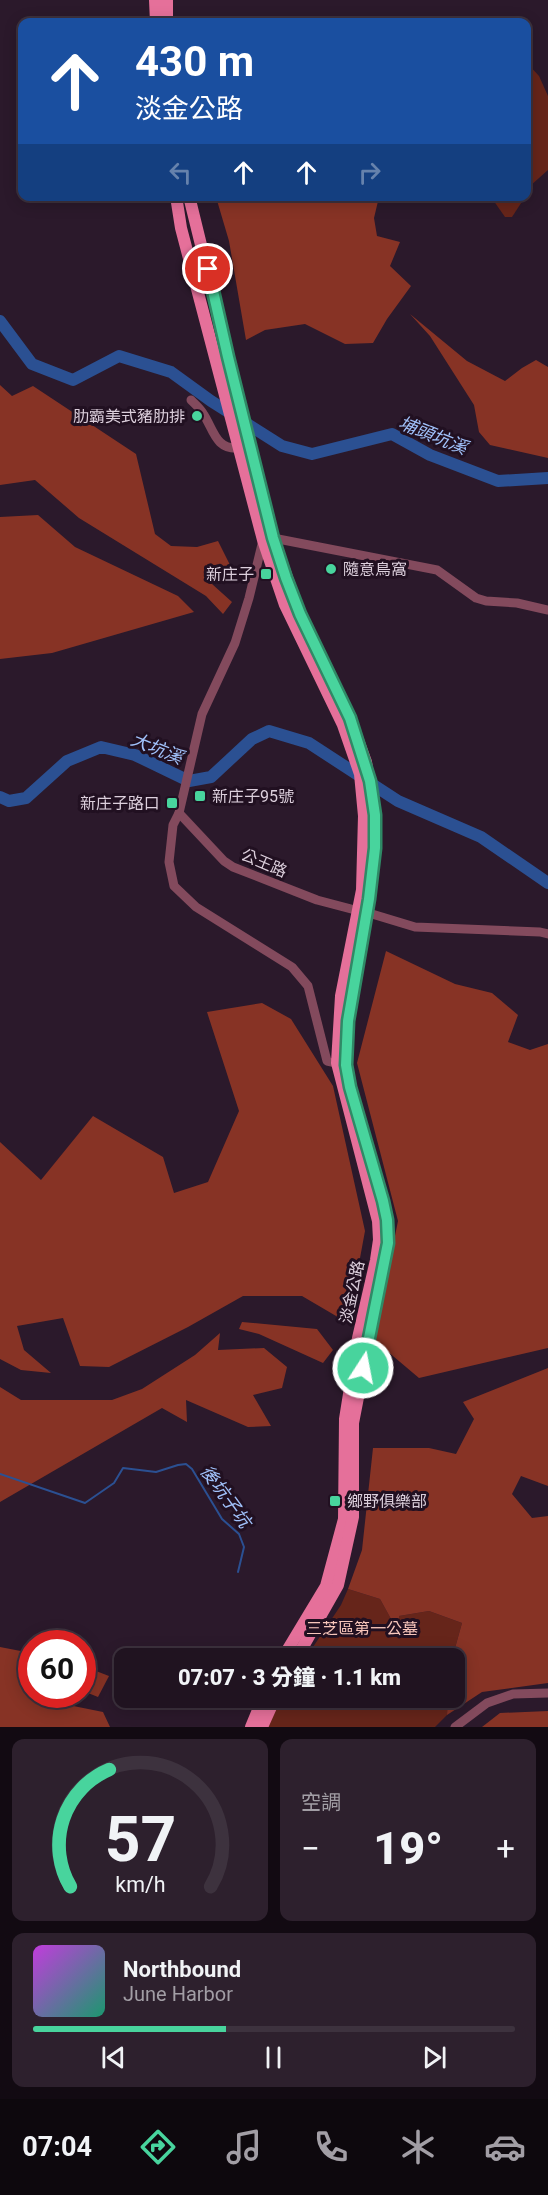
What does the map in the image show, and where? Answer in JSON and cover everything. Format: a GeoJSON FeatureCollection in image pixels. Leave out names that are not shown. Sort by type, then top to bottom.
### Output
{"type":"FeatureCollection","features":[{"type":"Feature","properties":{"kind":"main road"},"geometry":{"type":"LineString","coordinates":[[155,0],[156,18]]}},
{"type":"Feature","properties":{"kind":"main road"},"geometry":{"type":"LineString","coordinates":[[167,0],[167,18]]}},
{"type":"Feature","properties":{"kind":"main road"},"geometry":{"type":"LineString","coordinates":[[177,201],[181,228],[238,443],[268,539]]}},
{"type":"Feature","properties":{"kind":"main road"},"geometry":{"type":"LineString","coordinates":[[190,201],[253,453],[268,539]]}},
{"type":"Feature","properties":{"kind":"main road","name":"淡金公路"},"geometry":{"type":"LineString","coordinates":[[268,539],[350,718],[368,796],[375,848],[365,899],[364,920],[342,1064],[383,1201],[388,1243],[353,1423],[353,1517],[338,1585],[290,1648]]}},
{"type":"Feature","properties":{"kind":"main road","name":"淡金公路"},"geometry":{"type":"LineString","coordinates":[[301,1648],[315,1615]]}},
{"type":"Feature","properties":{"kind":"main road"},"geometry":{"type":"LineString","coordinates":[[251,1727],[258,1708]]}},
{"type":"Feature","properties":{"kind":"main road"},"geometry":{"type":"LineString","coordinates":[[262,1727],[270,1708]]}},
{"type":"Feature","properties":{"kind":"street"},"geometry":{"type":"LineString","coordinates":[[191,400],[205,415],[208,425],[223,446],[228,449],[238,443]]}},
{"type":"Feature","properties":{"kind":"street"},"geometry":{"type":"LineString","coordinates":[[342,1064],[327,1061],[308,986],[292,967],[196,907],[174,886],[169,862],[173,825],[179,813],[202,714],[235,643],[268,539],[438,570],[476,598],[486,602],[517,603],[548,610]]}},
{"type":"Feature","properties":{"kind":"street","name":"公王路"},"geometry":{"type":"LineString","coordinates":[[179,813],[224,861],[233,867],[317,900],[354,910]]}},
{"type":"Feature","properties":{"kind":"street"},"geometry":{"type":"LineString","coordinates":[[364,920],[415,927],[548,934]]}},
{"type":"Feature","properties":{"kind":"street"},"geometry":{"type":"LineString","coordinates":[[455,1727],[488,1703],[513,1694],[548,1694]]}},
{"type":"Feature","properties":{"kind":"green space"},"geometry":{"type":"Polygon","coordinates":[[[531,67],[539,76],[548,96],[548,170],[531,185],[531,67]]]}},
{"type":"Feature","properties":{"kind":"green space"},"geometry":{"type":"Polygon","coordinates":[[[494,201],[522,201],[512,217],[505,217],[494,201]]]}},
{"type":"Feature","properties":{"kind":"green space","name":"三芝區第一公墓"},"geometry":{"type":"Polygon","coordinates":[[[348,1589],[380,1599],[400,1635],[399,1616],[429,1611],[462,1623],[455,1648],[312,1648],[341,1605],[348,1589]]]}},
{"type":"Feature","properties":{"kind":"green space"},"geometry":{"type":"Polygon","coordinates":[[[277,1708],[447,1708],[447,1715],[435,1727],[268,1727],[277,1708]]]}},
{"type":"Feature","properties":{"kind":"shaded area"},"geometry":{"type":"Polygon","coordinates":[[[217,201],[378,201],[374,218],[377,236],[400,242],[390,266],[411,286],[373,343],[345,344],[305,324],[265,330],[246,340],[229,241],[217,201]]]}},
{"type":"Feature","properties":{"kind":"shaded area"},"geometry":{"type":"Polygon","coordinates":[[[410,314],[467,361],[505,381],[536,360],[548,367],[548,458],[490,445],[479,432],[474,405],[430,336],[410,314]]]}},
{"type":"Feature","properties":{"kind":"shaded area"},"geometry":{"type":"Polygon","coordinates":[[[0,385],[12,396],[33,386],[136,454],[155,534],[171,546],[197,547],[218,541],[231,567],[212,584],[232,602],[223,614],[206,596],[79,518],[35,480],[0,485],[0,385]]]}},
{"type":"Feature","properties":{"kind":"shaded area"},"geometry":{"type":"Polygon","coordinates":[[[38,515],[75,547],[178,596],[194,612],[52,653],[0,659],[0,517],[38,515]]]}},
{"type":"Feature","properties":{"kind":"shaded area"},"geometry":{"type":"Polygon","coordinates":[[[386,951],[455,984],[492,993],[518,1015],[508,1042],[530,1050],[548,1044],[548,1348],[419,1378],[374,1340],[398,1221],[357,1063],[386,951]]]}},
{"type":"Feature","properties":{"kind":"shaded area"},"geometry":{"type":"Polygon","coordinates":[[[262,1003],[291,1019],[333,1086],[365,1231],[348,1323],[302,1296],[243,1296],[109,1367],[80,1366],[63,1318],[17,1326],[24,1350],[51,1373],[21,1370],[0,1359],[0,1142],[41,1180],[93,1116],[163,1157],[174,1193],[208,1182],[239,1111],[207,1012],[262,1003]]]}},
{"type":"Feature","properties":{"kind":"shaded area"},"geometry":{"type":"Polygon","coordinates":[[[242,1322],[317,1329],[333,1350],[323,1363],[259,1334],[239,1329],[242,1322]]]}},
{"type":"Feature","properties":{"kind":"shaded area"},"geometry":{"type":"Polygon","coordinates":[[[220,1333],[218,1350],[264,1348],[287,1367],[282,1388],[253,1395],[271,1426],[248,1427],[186,1400],[187,1422],[162,1408],[0,1502],[0,1387],[21,1400],[112,1400],[142,1389],[195,1355],[220,1333]]]}},
{"type":"Feature","properties":{"kind":"shaded area"},"geometry":{"type":"Polygon","coordinates":[[[548,1368],[548,1486],[521,1476],[512,1494],[532,1518],[548,1516],[548,1683],[482,1692],[465,1703],[465,1648],[455,1648],[462,1623],[429,1611],[399,1616],[401,1637],[380,1599],[348,1589],[362,1550],[373,1448],[429,1448],[456,1454],[474,1419],[463,1402],[548,1368]]]}},
{"type":"Feature","properties":{"kind":"shaded area"},"geometry":{"type":"Polygon","coordinates":[[[0,1647],[18,1650],[18,1708],[83,1708],[103,1712],[110,1727],[0,1727],[0,1647]]]}},
{"type":"Feature","properties":{"kind":"shaded area"},"geometry":{"type":"Polygon","coordinates":[[[96,1671],[109,1676],[98,1697],[96,1696],[96,1671]]]}},
{"type":"Feature","properties":{"kind":"shaded area"},"geometry":{"type":"Polygon","coordinates":[[[447,1708],[458,1708],[447,1715],[447,1708]]]}},
{"type":"Feature","properties":{"kind":"shaded area"},"geometry":{"type":"Polygon","coordinates":[[[548,1711],[548,1727],[482,1727],[500,1713],[548,1711]]]}},
{"type":"Feature","properties":{"kind":"waterway","name":"埔頭坑溪"},"geometry":{"type":"LineString","coordinates":[[0,321],[32,364],[73,380],[119,356],[171,372],[211,401],[282,446],[312,454],[392,434],[430,455],[498,481],[548,478]]}},
{"type":"Feature","properties":{"kind":"waterway","name":"大坑溪"},"geometry":{"type":"LineString","coordinates":[[0,797],[9,801],[26,798],[67,761],[101,747],[135,755],[189,781],[211,777],[252,739],[269,731],[309,743],[398,801],[481,837],[548,883]]}},
{"type":"Feature","properties":{"kind":"waterway","name":"後坑子坑"},"geometry":{"type":"LineString","coordinates":[[0,1474],[85,1503],[114,1483],[123,1468],[156,1472],[186,1464],[192,1469],[222,1519],[239,1534],[244,1547],[238,1572]]}},
{"type":"Feature","properties":{"kind":"place","name":"肋霸美式豬肋排"},"geometry":{"type":"Point","coordinates":[197,416]}},
{"type":"Feature","properties":{"kind":"place","name":"隨意鳥窩"},"geometry":{"type":"Point","coordinates":[331,569]}},
{"type":"Feature","properties":{"kind":"place","name":"新庄子"},"geometry":{"type":"Point","coordinates":[266,574]}},
{"type":"Feature","properties":{"kind":"place","name":"新庄子95號"},"geometry":{"type":"Point","coordinates":[200,796]}},
{"type":"Feature","properties":{"kind":"place","name":"新庄子路口"},"geometry":{"type":"Point","coordinates":[172,803]}},
{"type":"Feature","properties":{"kind":"place","name":"鄉野俱樂部"},"geometry":{"type":"Point","coordinates":[335,1501]}},
{"type":"Feature","properties":{"kind":"route"},"geometry":{"type":"LineString","coordinates":[[208,269],[273,538],[300,614],[356,732],[366,762],[373,797],[375,848],[369,899],[348,1021],[346,1065],[350,1087],[383,1201],[388,1243],[363,1368]]}}]}
